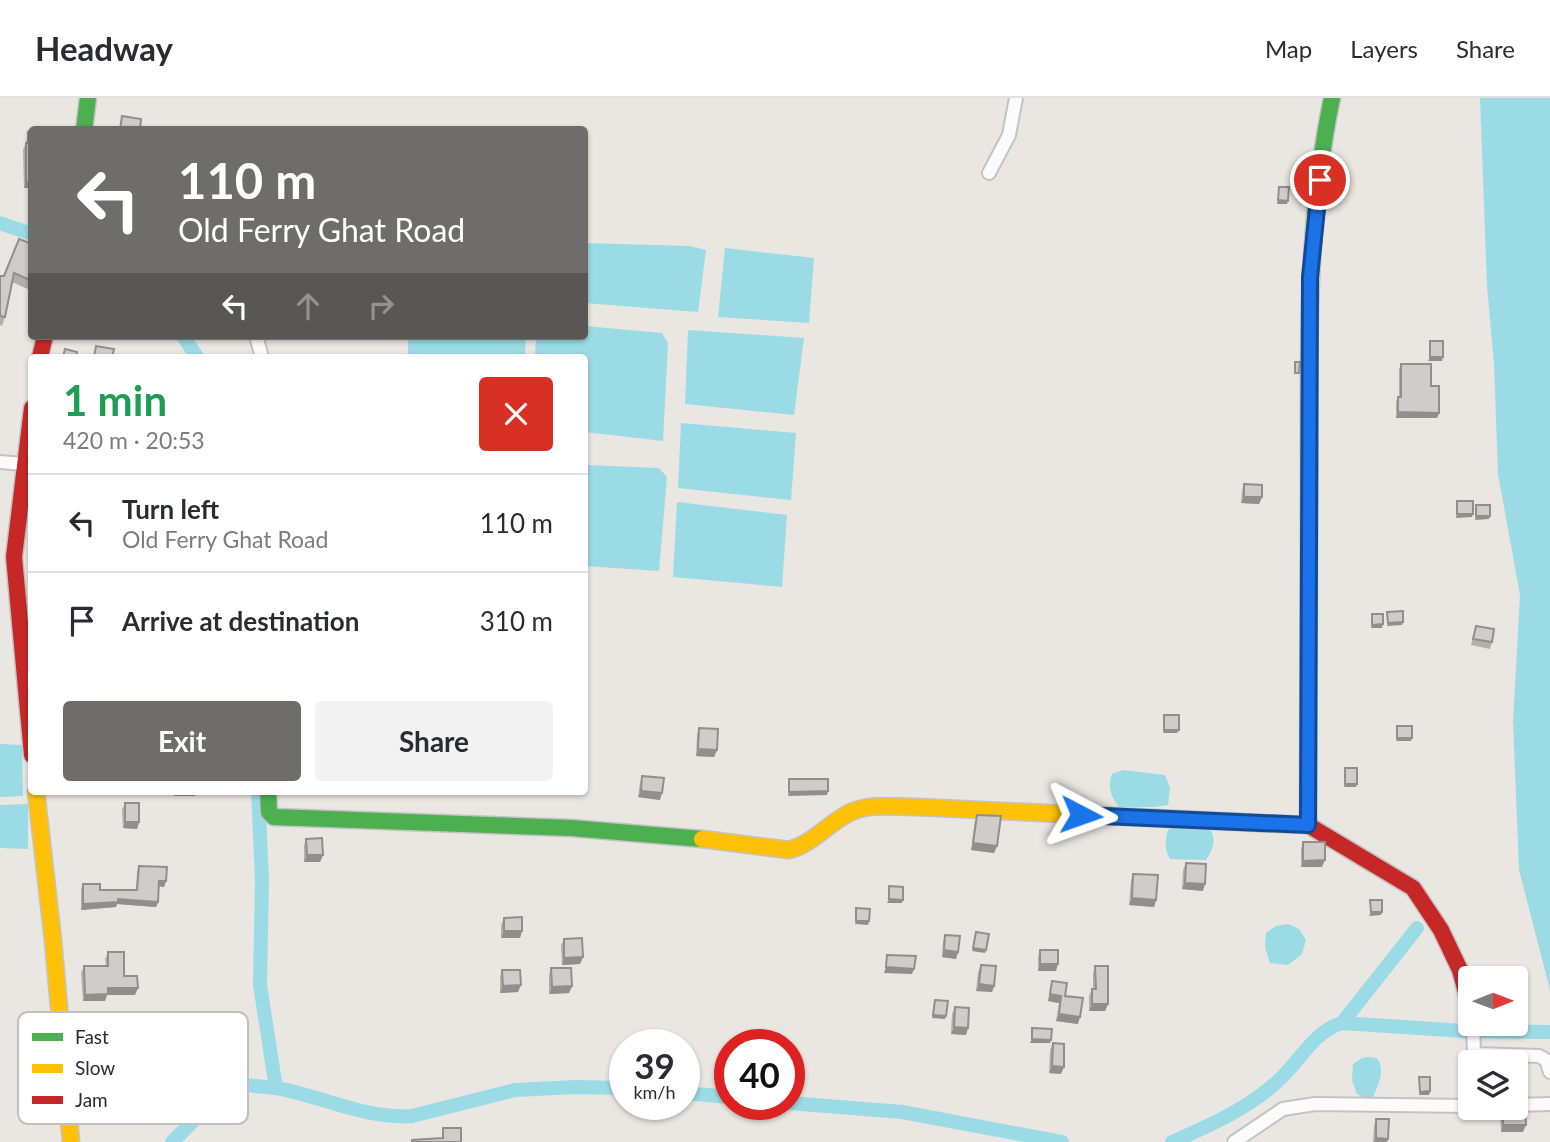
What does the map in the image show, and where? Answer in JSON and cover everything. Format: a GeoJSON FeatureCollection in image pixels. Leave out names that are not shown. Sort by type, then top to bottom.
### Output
{"type":"FeatureCollection","features":[{"type":"Feature","properties":{"kind":"street"},"geometry":{"type":"LineString","coordinates":[[84,126],[88,98]]}},
{"type":"Feature","properties":{"kind":"street"},"geometry":{"type":"LineString","coordinates":[[989,173],[1009,135],[1016,98]]}},
{"type":"Feature","properties":{"kind":"street"},"geometry":{"type":"LineString","coordinates":[[1308,825],[1310,277],[1325,131],[1332,98]]}},
{"type":"Feature","properties":{"kind":"street"},"geometry":{"type":"LineString","coordinates":[[28,433],[14,557],[28,711]]}},
{"type":"Feature","properties":{"kind":"street"},"geometry":{"type":"LineString","coordinates":[[0,462],[23,464]]}},
{"type":"Feature","properties":{"kind":"street"},"geometry":{"type":"LineString","coordinates":[[36,795],[59,1012]]}},
{"type":"Feature","properties":{"kind":"street"},"geometry":{"type":"LineString","coordinates":[[268,795],[269,812],[274,817],[571,828],[675,835],[789,850],[801,847],[849,813],[867,807],[1308,825],[1413,888],[1441,930],[1458,966]]}},
{"type":"Feature","properties":{"kind":"street"},"geometry":{"type":"LineString","coordinates":[[1473,1036],[1474,1054],[1539,1056],[1546,1060],[1550,1072]]}},
{"type":"Feature","properties":{"kind":"street"},"geometry":{"type":"LineString","coordinates":[[1234,1142],[1283,1109],[1294,1107],[1315,1104],[1458,1106]]}},
{"type":"Feature","properties":{"kind":"street"},"geometry":{"type":"LineString","coordinates":[[1528,1105],[1550,1104]]}},
{"type":"Feature","properties":{"kind":"street"},"geometry":{"type":"LineString","coordinates":[[69,1124],[71,1142]]}},
{"type":"Feature","properties":{"kind":"water"},"geometry":{"type":"Polygon","coordinates":[[[1480,98],[1550,98],[1550,990],[1519,870],[1513,721],[1520,595],[1498,474],[1480,98]]]}},
{"type":"Feature","properties":{"kind":"water"},"geometry":{"type":"Polygon","coordinates":[[[588,243],[690,246],[706,250],[698,312],[588,303],[588,243]]]}},
{"type":"Feature","properties":{"kind":"water"},"geometry":{"type":"Polygon","coordinates":[[[725,248],[814,258],[809,323],[718,317],[725,248]]]}},
{"type":"Feature","properties":{"kind":"water"},"geometry":{"type":"Polygon","coordinates":[[[588,326],[662,333],[668,343],[663,441],[588,432],[588,354],[535,354],[536,340],[588,340],[588,326]]]}},
{"type":"Feature","properties":{"kind":"water"},"geometry":{"type":"Polygon","coordinates":[[[688,330],[804,338],[794,415],[685,404],[688,330]]]}},
{"type":"Feature","properties":{"kind":"water"},"geometry":{"type":"Polygon","coordinates":[[[408,340],[526,340],[525,354],[408,354],[408,340]]]}},
{"type":"Feature","properties":{"kind":"water"},"geometry":{"type":"Polygon","coordinates":[[[681,423],[796,433],[791,500],[678,488],[681,423]]]}},
{"type":"Feature","properties":{"kind":"water"},"geometry":{"type":"Polygon","coordinates":[[[588,465],[659,468],[667,477],[659,571],[588,566],[588,465]]]}},
{"type":"Feature","properties":{"kind":"water"},"geometry":{"type":"Polygon","coordinates":[[[677,502],[787,515],[782,587],[673,577],[677,502]]]}},
{"type":"Feature","properties":{"kind":"water"},"geometry":{"type":"Polygon","coordinates":[[[0,744],[22,745],[23,796],[0,797],[0,744]]]}},
{"type":"Feature","properties":{"kind":"water"},"geometry":{"type":"Polygon","coordinates":[[[1123,770],[1165,775],[1170,788],[1168,805],[1119,807],[1112,796],[1110,783],[1112,774],[1123,770]]]}},
{"type":"Feature","properties":{"kind":"water"},"geometry":{"type":"Polygon","coordinates":[[[28,804],[28,849],[0,848],[0,805],[28,804]]]}},
{"type":"Feature","properties":{"kind":"water"},"geometry":{"type":"Polygon","coordinates":[[[1208,826],[1213,835],[1213,843],[1206,860],[1170,859],[1166,845],[1168,830],[1173,827],[1208,826]]]}},
{"type":"Feature","properties":{"kind":"water"},"geometry":{"type":"Polygon","coordinates":[[[1288,924],[1299,929],[1306,940],[1302,954],[1288,965],[1270,963],[1265,947],[1266,933],[1276,926],[1288,924]]]}},
{"type":"Feature","properties":{"kind":"water"},"geometry":{"type":"Polygon","coordinates":[[[1368,1057],[1377,1058],[1381,1073],[1373,1098],[1366,1099],[1357,1094],[1352,1080],[1353,1064],[1368,1057]]]}},
{"type":"Feature","properties":{"kind":"building"},"geometry":{"type":"Polygon","coordinates":[[[122,116],[141,119],[140,126],[121,126],[122,116]]]}},
{"type":"Feature","properties":{"kind":"building"},"geometry":{"type":"Polygon","coordinates":[[[26,143],[28,143],[28,182],[26,143]]]}},
{"type":"Feature","properties":{"kind":"building"},"geometry":{"type":"Polygon","coordinates":[[[1279,187],[1289,187],[1288,201],[1278,200],[1279,187]]]}},
{"type":"Feature","properties":{"kind":"building"},"geometry":{"type":"Polygon","coordinates":[[[19,239],[28,242],[28,279],[14,273],[5,317],[0,316],[0,276],[4,276],[19,239]]]}},
{"type":"Feature","properties":{"kind":"building"},"geometry":{"type":"Polygon","coordinates":[[[1430,341],[1443,341],[1443,357],[1430,357],[1430,341]]]}},
{"type":"Feature","properties":{"kind":"building"},"geometry":{"type":"Polygon","coordinates":[[[96,346],[114,349],[113,354],[95,354],[96,346]]]}},
{"type":"Feature","properties":{"kind":"building"},"geometry":{"type":"Polygon","coordinates":[[[65,349],[77,352],[77,354],[64,354],[65,349]]]}},
{"type":"Feature","properties":{"kind":"building"},"geometry":{"type":"Polygon","coordinates":[[[1295,362],[1300,362],[1299,373],[1295,373],[1295,362]]]}},
{"type":"Feature","properties":{"kind":"building"},"geometry":{"type":"Polygon","coordinates":[[[1401,364],[1431,364],[1431,386],[1439,386],[1439,413],[1398,412],[1401,364]]]}},
{"type":"Feature","properties":{"kind":"building"},"geometry":{"type":"Polygon","coordinates":[[[1244,484],[1262,485],[1262,497],[1244,497],[1244,484]]]}},
{"type":"Feature","properties":{"kind":"building"},"geometry":{"type":"Polygon","coordinates":[[[1457,501],[1473,501],[1473,514],[1457,514],[1457,501]]]}},
{"type":"Feature","properties":{"kind":"building"},"geometry":{"type":"Polygon","coordinates":[[[1476,505],[1490,505],[1490,516],[1476,516],[1476,505]]]}},
{"type":"Feature","properties":{"kind":"building"},"geometry":{"type":"Polygon","coordinates":[[[1403,611],[1403,622],[1388,623],[1387,612],[1403,611]]]}},
{"type":"Feature","properties":{"kind":"building"},"geometry":{"type":"Polygon","coordinates":[[[1372,614],[1383,614],[1383,624],[1372,625],[1372,614]]]}},
{"type":"Feature","properties":{"kind":"building"},"geometry":{"type":"Polygon","coordinates":[[[1476,626],[1494,629],[1492,642],[1473,639],[1476,626]]]}},
{"type":"Feature","properties":{"kind":"building"},"geometry":{"type":"Polygon","coordinates":[[[1164,715],[1179,715],[1179,730],[1164,730],[1164,715]]]}},
{"type":"Feature","properties":{"kind":"building"},"geometry":{"type":"Polygon","coordinates":[[[1397,726],[1412,726],[1412,738],[1397,738],[1397,726]]]}},
{"type":"Feature","properties":{"kind":"building"},"geometry":{"type":"Polygon","coordinates":[[[699,728],[718,729],[717,750],[698,749],[699,728]]]}},
{"type":"Feature","properties":{"kind":"building"},"geometry":{"type":"Polygon","coordinates":[[[1345,768],[1357,768],[1357,784],[1345,784],[1345,768]]]}},
{"type":"Feature","properties":{"kind":"building"},"geometry":{"type":"Polygon","coordinates":[[[642,776],[664,778],[662,793],[641,791],[642,776]]]}},
{"type":"Feature","properties":{"kind":"building"},"geometry":{"type":"Polygon","coordinates":[[[789,779],[828,779],[828,791],[789,792],[789,779]]]}},
{"type":"Feature","properties":{"kind":"building"},"geometry":{"type":"Polygon","coordinates":[[[125,803],[139,803],[139,822],[125,822],[125,803]]]}},
{"type":"Feature","properties":{"kind":"building"},"geometry":{"type":"Polygon","coordinates":[[[977,815],[1001,816],[997,846],[973,843],[977,815]]]}},
{"type":"Feature","properties":{"kind":"building"},"geometry":{"type":"Polygon","coordinates":[[[322,838],[323,855],[307,855],[306,839],[322,838]]]}},
{"type":"Feature","properties":{"kind":"building"},"geometry":{"type":"Polygon","coordinates":[[[1303,842],[1325,842],[1325,860],[1303,861],[1303,842]]]}},
{"type":"Feature","properties":{"kind":"building"},"geometry":{"type":"Polygon","coordinates":[[[1186,863],[1206,864],[1205,884],[1185,883],[1186,863]]]}},
{"type":"Feature","properties":{"kind":"building"},"geometry":{"type":"Polygon","coordinates":[[[139,866],[167,867],[166,881],[159,881],[158,902],[118,899],[118,902],[83,904],[83,884],[100,884],[100,890],[137,890],[139,866]]]}},
{"type":"Feature","properties":{"kind":"building"},"geometry":{"type":"Polygon","coordinates":[[[1133,874],[1158,875],[1156,900],[1132,898],[1133,874]]]}},
{"type":"Feature","properties":{"kind":"building"},"geometry":{"type":"Polygon","coordinates":[[[889,886],[903,887],[903,900],[889,899],[889,886]]]}},
{"type":"Feature","properties":{"kind":"building"},"geometry":{"type":"Polygon","coordinates":[[[1370,900],[1382,900],[1382,912],[1371,912],[1370,900]]]}},
{"type":"Feature","properties":{"kind":"building"},"geometry":{"type":"Polygon","coordinates":[[[856,908],[870,909],[869,921],[856,921],[856,908]]]}},
{"type":"Feature","properties":{"kind":"building"},"geometry":{"type":"Polygon","coordinates":[[[522,917],[522,931],[504,931],[504,918],[522,917]]]}},
{"type":"Feature","properties":{"kind":"building"},"geometry":{"type":"Polygon","coordinates":[[[976,932],[989,934],[986,950],[973,948],[976,932]]]}},
{"type":"Feature","properties":{"kind":"building"},"geometry":{"type":"Polygon","coordinates":[[[945,935],[960,936],[958,952],[944,950],[945,935]]]}},
{"type":"Feature","properties":{"kind":"building"},"geometry":{"type":"Polygon","coordinates":[[[582,938],[583,957],[564,958],[564,939],[582,938]]]}},
{"type":"Feature","properties":{"kind":"building"},"geometry":{"type":"Polygon","coordinates":[[[1040,950],[1058,950],[1058,964],[1040,964],[1040,950]]]}},
{"type":"Feature","properties":{"kind":"building"},"geometry":{"type":"Polygon","coordinates":[[[108,952],[124,952],[124,976],[137,976],[138,988],[108,988],[108,994],[85,995],[84,966],[108,966],[108,952]]]}},
{"type":"Feature","properties":{"kind":"building"},"geometry":{"type":"Polygon","coordinates":[[[887,955],[916,956],[914,969],[886,967],[887,955]]]}},
{"type":"Feature","properties":{"kind":"building"},"geometry":{"type":"Polygon","coordinates":[[[981,965],[996,966],[994,986],[979,984],[981,965]]]}},
{"type":"Feature","properties":{"kind":"building"},"geometry":{"type":"Polygon","coordinates":[[[1095,966],[1108,966],[1108,1004],[1092,1004],[1092,989],[1096,989],[1095,966]]]}},
{"type":"Feature","properties":{"kind":"building"},"geometry":{"type":"Polygon","coordinates":[[[551,968],[571,968],[572,986],[552,987],[551,968]]]}},
{"type":"Feature","properties":{"kind":"building"},"geometry":{"type":"Polygon","coordinates":[[[502,970],[520,970],[521,985],[503,986],[502,970]]]}},
{"type":"Feature","properties":{"kind":"building"},"geometry":{"type":"Polygon","coordinates":[[[1052,981],[1067,983],[1065,996],[1083,998],[1080,1017],[1059,1014],[1061,996],[1050,994],[1052,981]]]}},
{"type":"Feature","properties":{"kind":"building"},"geometry":{"type":"Polygon","coordinates":[[[935,1000],[948,1001],[946,1016],[933,1015],[935,1000]]]}},
{"type":"Feature","properties":{"kind":"building"},"geometry":{"type":"Polygon","coordinates":[[[955,1007],[969,1008],[968,1028],[954,1027],[955,1007]]]}},
{"type":"Feature","properties":{"kind":"building"},"geometry":{"type":"Polygon","coordinates":[[[1032,1028],[1052,1029],[1051,1040],[1032,1039],[1032,1028]]]}},
{"type":"Feature","properties":{"kind":"building"},"geometry":{"type":"Polygon","coordinates":[[[1053,1043],[1064,1044],[1064,1067],[1052,1066],[1053,1043]]]}},
{"type":"Feature","properties":{"kind":"building"},"geometry":{"type":"Polygon","coordinates":[[[1419,1077],[1430,1077],[1430,1091],[1420,1092],[1419,1077]]]}},
{"type":"Feature","properties":{"kind":"building"},"geometry":{"type":"Polygon","coordinates":[[[1376,1119],[1389,1119],[1388,1139],[1376,1138],[1376,1119]]]}},
{"type":"Feature","properties":{"kind":"building"},"geometry":{"type":"Polygon","coordinates":[[[1503,1120],[1526,1120],[1526,1125],[1503,1125],[1503,1120]]]}},
{"type":"Feature","properties":{"kind":"building"},"geometry":{"type":"Polygon","coordinates":[[[443,1128],[461,1128],[461,1142],[412,1142],[443,1138],[443,1128]]]}},
{"type":"Feature","properties":{"kind":"waterway"},"geometry":{"type":"LineString","coordinates":[[0,223],[28,233]]}},
{"type":"Feature","properties":{"kind":"waterway"},"geometry":{"type":"LineString","coordinates":[[186,340],[195,354]]}},
{"type":"Feature","properties":{"kind":"waterway"},"geometry":{"type":"LineString","coordinates":[[258,795],[262,880],[260,985],[276,1088],[360,1111],[412,1116],[515,1090],[609,1088]]}},
{"type":"Feature","properties":{"kind":"waterway"},"geometry":{"type":"LineString","coordinates":[[1342,1023],[1417,928]]}},
{"type":"Feature","properties":{"kind":"waterway"},"geometry":{"type":"LineString","coordinates":[[1172,1142],[1255,1100],[1279,1080],[1315,1040],[1342,1023],[1464,1031],[1550,1032]]}},
{"type":"Feature","properties":{"kind":"waterway"},"geometry":{"type":"LineString","coordinates":[[248,1085],[276,1088]]}},
{"type":"Feature","properties":{"kind":"waterway"},"geometry":{"type":"LineString","coordinates":[[700,1094],[714,1096]]}},
{"type":"Feature","properties":{"kind":"waterway"},"geometry":{"type":"LineString","coordinates":[[805,1104],[902,1112],[1062,1142]]}},
{"type":"Feature","properties":{"kind":"waterway"},"geometry":{"type":"LineString","coordinates":[[172,1142],[190,1124]]}},
{"type":"Feature","properties":{"kind":"traffic: fast"},"geometry":{"type":"LineString","coordinates":[[84,126],[88,98]]}},
{"type":"Feature","properties":{"kind":"traffic: fast"},"geometry":{"type":"LineString","coordinates":[[1309,517],[1312,254],[1316,202],[1332,98]]}},
{"type":"Feature","properties":{"kind":"traffic: fast"},"geometry":{"type":"LineString","coordinates":[[268,795],[269,812],[274,817],[571,828],[702,839]]}},
{"type":"Feature","properties":{"kind":"traffic: slow"},"geometry":{"type":"LineString","coordinates":[[1308,825],[1309,517]]}},
{"type":"Feature","properties":{"kind":"traffic: slow"},"geometry":{"type":"LineString","coordinates":[[36,795],[59,1012]]}},
{"type":"Feature","properties":{"kind":"traffic: slow"},"geometry":{"type":"LineString","coordinates":[[702,839],[789,850],[806,843],[851,812],[883,806],[1260,823]]}},
{"type":"Feature","properties":{"kind":"traffic: slow"},"geometry":{"type":"LineString","coordinates":[[69,1124],[71,1142]]}},
{"type":"Feature","properties":{"kind":"traffic: jam"},"geometry":{"type":"LineString","coordinates":[[41,354],[44,340]]}},
{"type":"Feature","properties":{"kind":"traffic: jam"},"geometry":{"type":"LineString","coordinates":[[28,441],[14,557],[28,711]]}},
{"type":"Feature","properties":{"kind":"traffic: jam"},"geometry":{"type":"LineString","coordinates":[[1260,823],[1308,825],[1413,888],[1441,930],[1458,966]]}},
{"type":"Feature","properties":{"kind":"route"},"geometry":{"type":"LineString","coordinates":[[1081,815],[1308,825],[1310,277],[1320,180]]}}]}
